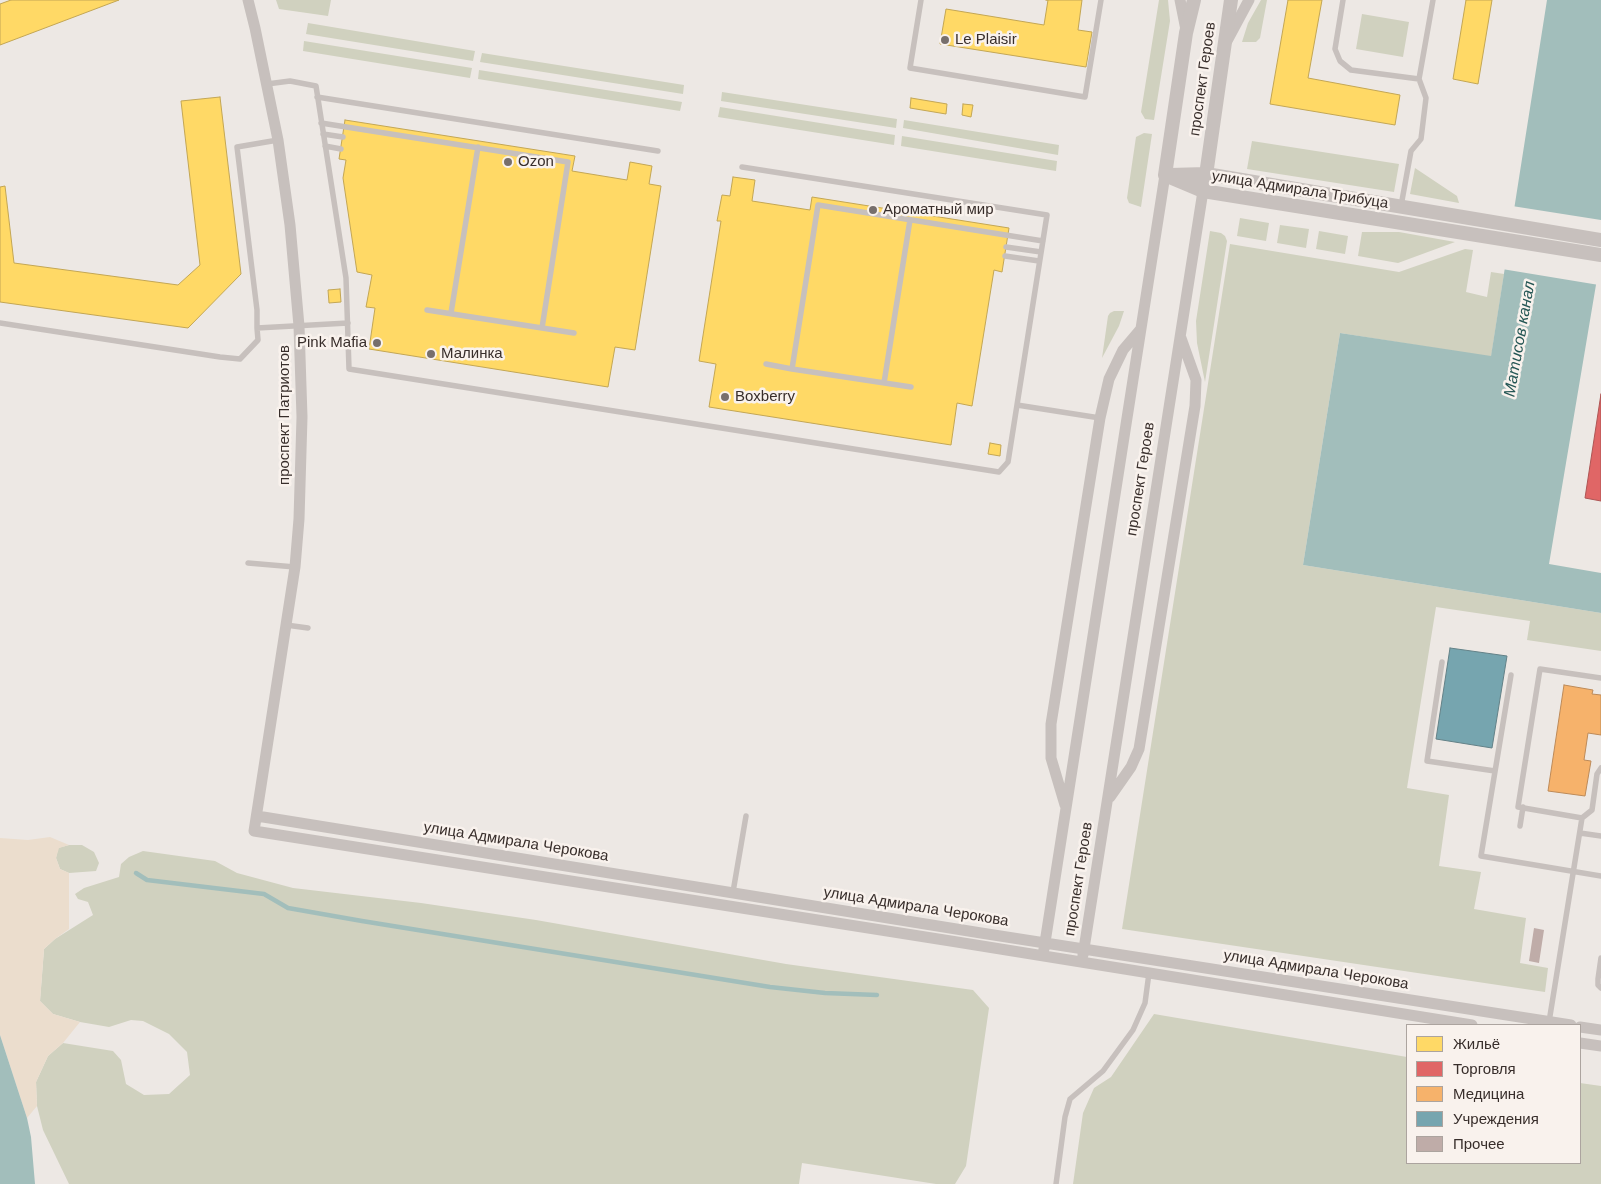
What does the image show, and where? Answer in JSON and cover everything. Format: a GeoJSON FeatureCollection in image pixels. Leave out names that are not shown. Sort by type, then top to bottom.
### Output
{"type":"FeatureCollection","features":[{"type":"Feature","properties":{"kind":"street","name":"проспект Патриотов"},"geometry":{"type":"LineString","coordinates":[[248,0],[268,84],[290,225],[300,326],[302,451],[295,567],[254,831]]}},
{"type":"Feature","properties":{"kind":"street"},"geometry":{"type":"LineString","coordinates":[[1180,0],[1186,33]]}},
{"type":"Feature","properties":{"kind":"street","name":"проспект Героев"},"geometry":{"type":"LineString","coordinates":[[1043,956],[1186,33],[1194,0]]}},
{"type":"Feature","properties":{"kind":"street","name":"проспект Героев"},"geometry":{"type":"LineString","coordinates":[[1082,963],[1206,174],[1231,0]]}},
{"type":"Feature","properties":{"kind":"street"},"geometry":{"type":"LineString","coordinates":[[1226,43],[1249,0]]}},
{"type":"Feature","properties":{"kind":"street","name":"улица Адмирала Трибуца"},"geometry":{"type":"LineString","coordinates":[[1165,175],[1206,174],[1601,240]]}},
{"type":"Feature","properties":{"kind":"street","name":"улица Адмирала Трибуца"},"geometry":{"type":"LineString","coordinates":[[1165,175],[1203,191],[1601,255]]}},
{"type":"Feature","properties":{"kind":"street"},"geometry":{"type":"LineString","coordinates":[[1066,808],[1051,758],[1051,724],[1100,418],[1108,379],[1123,350],[1141,328]]}},
{"type":"Feature","properties":{"kind":"street"},"geometry":{"type":"LineString","coordinates":[[1108,800],[1131,767],[1139,749],[1196,406],[1196,380],[1180,336]]}},
{"type":"Feature","properties":{"kind":"street","name":"улица Адмирала Черокова"},"geometry":{"type":"LineString","coordinates":[[257,816],[1045,943],[1564,1024]]}},
{"type":"Feature","properties":{"kind":"street","name":"улица Адмирала Черокова"},"geometry":{"type":"LineString","coordinates":[[254,831],[1466,1024]]}},
{"type":"Feature","properties":{"kind":"street"},"geometry":{"type":"LineString","coordinates":[[1581,1027],[1601,1030]]}},
{"type":"Feature","properties":{"kind":"street"},"geometry":{"type":"LineString","coordinates":[[1581,1042],[1601,1046]]}},
{"type":"Feature","properties":{"kind":"lane"},"geometry":{"type":"LineString","coordinates":[[921,0],[910,68],[1085,97],[1100,0]]}},
{"type":"Feature","properties":{"kind":"lane"},"geometry":{"type":"LineString","coordinates":[[1343,0],[1335,49],[1340,62],[1351,70],[1419,79]]}},
{"type":"Feature","properties":{"kind":"lane"},"geometry":{"type":"LineString","coordinates":[[1402,206],[1411,151],[1421,139],[1426,98],[1419,79],[1433,0]]}},
{"type":"Feature","properties":{"kind":"lane"},"geometry":{"type":"LineString","coordinates":[[268,84],[290,81],[316,86],[346,278],[349,369],[999,472],[1008,462],[1047,215],[742,167]]}},
{"type":"Feature","properties":{"kind":"lane"},"geometry":{"type":"LineString","coordinates":[[318,97],[658,150]]}},
{"type":"Feature","properties":{"kind":"lane"},"geometry":{"type":"LineString","coordinates":[[322,123],[568,162],[542,328]]}},
{"type":"Feature","properties":{"kind":"lane"},"geometry":{"type":"LineString","coordinates":[[323,134],[343,137]]}},
{"type":"Feature","properties":{"kind":"lane"},"geometry":{"type":"LineString","coordinates":[[0,323],[220,358],[240,358],[258,340],[257,310],[237,147],[278,140]]}},
{"type":"Feature","properties":{"kind":"lane"},"geometry":{"type":"LineString","coordinates":[[325,146],[341,149]]}},
{"type":"Feature","properties":{"kind":"lane"},"geometry":{"type":"LineString","coordinates":[[452,313],[478,147]]}},
{"type":"Feature","properties":{"kind":"lane"},"geometry":{"type":"LineString","coordinates":[[792,369],[818,205],[1043,241]]}},
{"type":"Feature","properties":{"kind":"lane"},"geometry":{"type":"LineString","coordinates":[[884,383],[910,220]]}},
{"type":"Feature","properties":{"kind":"lane"},"geometry":{"type":"LineString","coordinates":[[1006,247],[1041,252]]}},
{"type":"Feature","properties":{"kind":"lane"},"geometry":{"type":"LineString","coordinates":[[1004,256],[1039,261]]}},
{"type":"Feature","properties":{"kind":"lane"},"geometry":{"type":"LineString","coordinates":[[427,310],[574,333]]}},
{"type":"Feature","properties":{"kind":"lane"},"geometry":{"type":"LineString","coordinates":[[257,328],[348,322]]}},
{"type":"Feature","properties":{"kind":"lane"},"geometry":{"type":"LineString","coordinates":[[766,364],[911,388]]}},
{"type":"Feature","properties":{"kind":"lane"},"geometry":{"type":"LineString","coordinates":[[1017,405],[1100,418]]}},
{"type":"Feature","properties":{"kind":"lane"},"geometry":{"type":"LineString","coordinates":[[248,563],[295,567]]}},
{"type":"Feature","properties":{"kind":"lane"},"geometry":{"type":"LineString","coordinates":[[286,624],[308,628]]}},
{"type":"Feature","properties":{"kind":"lane"},"geometry":{"type":"LineString","coordinates":[[1442,662],[1427,761],[1495,772]]}},
{"type":"Feature","properties":{"kind":"lane"},"geometry":{"type":"LineString","coordinates":[[1582,818],[1518,806],[1540,669],[1601,678]]}},
{"type":"Feature","properties":{"kind":"lane"},"geometry":{"type":"LineString","coordinates":[[1511,675],[1481,856],[1601,876]]}},
{"type":"Feature","properties":{"kind":"lane"},"geometry":{"type":"LineString","coordinates":[[1549,1022],[1582,818],[1592,810],[1597,774],[1601,768]]}},
{"type":"Feature","properties":{"kind":"lane"},"geometry":{"type":"LineString","coordinates":[[1520,826],[1523,807]]}},
{"type":"Feature","properties":{"kind":"lane"},"geometry":{"type":"LineString","coordinates":[[733,892],[746,816]]}},
{"type":"Feature","properties":{"kind":"lane"},"geometry":{"type":"LineString","coordinates":[[1580,833],[1601,836]]}},
{"type":"Feature","properties":{"kind":"lane"},"geometry":{"type":"LineString","coordinates":[[1601,958],[1598,979],[1598,985],[1601,988]]}},
{"type":"Feature","properties":{"kind":"lane"},"geometry":{"type":"LineString","coordinates":[[1056,1184],[1065,1117],[1070,1099],[1103,1072],[1133,1030],[1145,1003],[1149,973]]}},
{"type":"Feature","properties":{"kind":"green space"},"geometry":{"type":"Polygon","coordinates":[[[276,0],[331,0],[328,16],[279,9],[276,0]]]}},
{"type":"Feature","properties":{"kind":"green space"},"geometry":{"type":"Polygon","coordinates":[[[1159,0],[1168,0],[1170,21],[1154,120],[1145,119],[1141,112],[1159,0]]]}},
{"type":"Feature","properties":{"kind":"green space"},"geometry":{"type":"Polygon","coordinates":[[[1261,0],[1267,0],[1260,38],[1256,42],[1242,42],[1248,23],[1261,0]]]}},
{"type":"Feature","properties":{"kind":"green space"},"geometry":{"type":"Polygon","coordinates":[[[1362,14],[1409,22],[1403,57],[1356,49],[1362,14]]]}},
{"type":"Feature","properties":{"kind":"green space"},"geometry":{"type":"Polygon","coordinates":[[[308,23],[475,51],[473,61],[306,34],[308,23]]]}},
{"type":"Feature","properties":{"kind":"green space"},"geometry":{"type":"Polygon","coordinates":[[[304,41],[472,68],[470,78],[303,51],[304,41]]]}},
{"type":"Feature","properties":{"kind":"green space"},"geometry":{"type":"Polygon","coordinates":[[[482,53],[684,85],[683,94],[480,62],[482,53]]]}},
{"type":"Feature","properties":{"kind":"green space"},"geometry":{"type":"Polygon","coordinates":[[[479,70],[682,102],[680,111],[478,79],[479,70]]]}},
{"type":"Feature","properties":{"kind":"green space"},"geometry":{"type":"Polygon","coordinates":[[[722,92],[897,119],[896,128],[721,101],[722,92]]]}},
{"type":"Feature","properties":{"kind":"green space"},"geometry":{"type":"Polygon","coordinates":[[[720,107],[895,135],[894,145],[718,117],[720,107]]]}},
{"type":"Feature","properties":{"kind":"green space"},"geometry":{"type":"Polygon","coordinates":[[[904,120],[1059,145],[1058,155],[903,128],[904,120]]]}},
{"type":"Feature","properties":{"kind":"green space"},"geometry":{"type":"Polygon","coordinates":[[[1144,133],[1152,134],[1141,207],[1129,203],[1127,198],[1136,137],[1144,133]]]}},
{"type":"Feature","properties":{"kind":"green space"},"geometry":{"type":"Polygon","coordinates":[[[902,136],[1057,161],[1056,171],[901,146],[902,136]]]}},
{"type":"Feature","properties":{"kind":"green space"},"geometry":{"type":"Polygon","coordinates":[[[1252,141],[1399,164],[1394,192],[1247,169],[1252,141]]]}},
{"type":"Feature","properties":{"kind":"green space"},"geometry":{"type":"Polygon","coordinates":[[[1415,168],[1457,196],[1459,203],[1410,194],[1415,168]]]}},
{"type":"Feature","properties":{"kind":"green space"},"geometry":{"type":"Polygon","coordinates":[[[1240,218],[1269,223],[1266,241],[1237,236],[1240,218]]]}},
{"type":"Feature","properties":{"kind":"green space"},"geometry":{"type":"Polygon","coordinates":[[[1280,225],[1309,229],[1306,248],[1277,243],[1280,225]]]}},
{"type":"Feature","properties":{"kind":"green space"},"geometry":{"type":"Polygon","coordinates":[[[1210,231],[1221,233],[1227,241],[1205,382],[1197,343],[1196,321],[1210,231]]]}},
{"type":"Feature","properties":{"kind":"green space"},"geometry":{"type":"Polygon","coordinates":[[[1319,231],[1348,236],[1345,254],[1316,249],[1319,231]]]}},
{"type":"Feature","properties":{"kind":"green space"},"geometry":{"type":"Polygon","coordinates":[[[1362,232],[1399,232],[1455,242],[1398,263],[1358,256],[1362,232]]]}},
{"type":"Feature","properties":{"kind":"green space"},"geometry":{"type":"Polygon","coordinates":[[[1230,244],[1399,272],[1465,249],[1473,250],[1466,292],[1487,297],[1491,272],[1504,274],[1491,357],[1340,333],[1303,565],[1601,613],[1601,651],[1527,640],[1530,621],[1436,607],[1407,788],[1449,795],[1439,866],[1481,872],[1474,909],[1526,918],[1520,963],[1548,968],[1545,992],[1122,929],[1230,244]]]}},
{"type":"Feature","properties":{"kind":"green space"},"geometry":{"type":"Polygon","coordinates":[[[1114,311],[1124,311],[1119,326],[1102,358],[1108,316],[1114,311]]]}},
{"type":"Feature","properties":{"kind":"green space"},"geometry":{"type":"Polygon","coordinates":[[[69,845],[82,845],[94,852],[99,863],[96,871],[69,873],[60,869],[56,858],[58,848],[69,845]]]}},
{"type":"Feature","properties":{"kind":"green space"},"geometry":{"type":"Polygon","coordinates":[[[143,851],[215,861],[237,873],[293,888],[421,903],[536,920],[786,964],[973,990],[989,1008],[966,1166],[955,1184],[936,1184],[802,1163],[799,1184],[69,1184],[43,1130],[37,1106],[36,1082],[48,1056],[63,1043],[113,1051],[121,1060],[126,1084],[144,1095],[169,1094],[190,1075],[187,1052],[169,1034],[143,1021],[131,1020],[109,1027],[80,1022],[53,1014],[40,1001],[44,949],[55,939],[93,915],[88,902],[78,899],[75,894],[84,888],[119,877],[121,864],[129,857],[143,851]]]}},
{"type":"Feature","properties":{"kind":"green space"},"geometry":{"type":"Polygon","coordinates":[[[1154,1014],[1406,1057],[1406,1164],[1581,1164],[1581,1083],[1601,1086],[1601,1184],[1073,1184],[1083,1113],[1094,1088],[1111,1077],[1154,1014]]]}},
{"type":"Feature","properties":{"kind":"sand"},"geometry":{"type":"Polygon","coordinates":[[[50,837],[69,845],[59,848],[56,858],[60,869],[69,873],[69,929],[44,949],[40,1001],[53,1014],[80,1022],[63,1043],[48,1056],[36,1082],[37,1106],[27,1118],[0,1035],[0,838],[28,840],[50,837]]]}},
{"type":"Feature","properties":{"kind":"water","name":"Матисов канал"},"geometry":{"type":"Polygon","coordinates":[[[1547,0],[1601,0],[1601,255],[1549,564],[1601,573],[1601,613],[1303,565],[1340,333],[1491,356],[1547,0]]]}},
{"type":"Feature","properties":{"kind":"water"},"geometry":{"type":"Polygon","coordinates":[[[0,1035],[27,1118],[31,1137],[35,1184],[0,1184],[0,1035]]]}},
{"type":"Feature","properties":{"kind":"pier"},"geometry":{"type":"Polygon","coordinates":[[[1512,206],[1601,220],[1601,273],[1599,285],[1502,269],[1512,206]]]}},
{"type":"Feature","properties":{"kind":"building: Жильё"},"geometry":{"type":"Polygon","coordinates":[[[11,0],[119,0],[0,45],[0,4],[11,0]]]}},
{"type":"Feature","properties":{"kind":"building: Жильё"},"geometry":{"type":"Polygon","coordinates":[[[1048,0],[1082,0],[1078,30],[1092,32],[1086,67],[940,44],[946,9],[1044,25],[1048,0]]]}},
{"type":"Feature","properties":{"kind":"building: Жильё"},"geometry":{"type":"Polygon","coordinates":[[[1288,0],[1322,0],[1308,78],[1400,95],[1395,125],[1270,104],[1288,0]]]}},
{"type":"Feature","properties":{"kind":"building: Жильё"},"geometry":{"type":"Polygon","coordinates":[[[1466,0],[1492,0],[1478,84],[1453,79],[1466,0]]]}},
{"type":"Feature","properties":{"kind":"building: Жильё"},"geometry":{"type":"Polygon","coordinates":[[[220,97],[241,274],[188,328],[0,302],[0,187],[5,186],[14,263],[178,285],[200,265],[181,101],[220,97]]]}},
{"type":"Feature","properties":{"kind":"building: Жильё"},"geometry":{"type":"Polygon","coordinates":[[[911,98],[947,104],[946,114],[910,108],[911,98]]]}},
{"type":"Feature","properties":{"kind":"building: Жильё"},"geometry":{"type":"Polygon","coordinates":[[[963,104],[973,105],[971,117],[962,115],[963,104]]]}},
{"type":"Feature","properties":{"kind":"building: Жильё"},"geometry":{"type":"Polygon","coordinates":[[[345,120],[575,156],[572,171],[627,180],[630,162],[652,166],[649,184],[661,186],[635,350],[615,347],[608,387],[369,349],[375,308],[366,307],[372,275],[357,272],[343,178],[346,160],[339,159],[345,120]]]}},
{"type":"Feature","properties":{"kind":"building: Жильё"},"geometry":{"type":"Polygon","coordinates":[[[733,177],[755,180],[752,201],[810,210],[812,197],[1009,228],[1002,272],[994,270],[972,406],[957,403],[951,445],[709,407],[716,364],[699,361],[721,221],[717,221],[722,195],[730,196],[733,177]]]}},
{"type":"Feature","properties":{"kind":"building: Жильё"},"geometry":{"type":"Polygon","coordinates":[[[340,289],[341,302],[329,303],[328,290],[340,289]]]}},
{"type":"Feature","properties":{"kind":"building: Жильё"},"geometry":{"type":"Polygon","coordinates":[[[990,443],[1001,445],[1000,456],[988,454],[990,443]]]}},
{"type":"Feature","properties":{"kind":"building: Торговля"},"geometry":{"type":"Polygon","coordinates":[[[1601,394],[1601,501],[1585,498],[1601,394]]]}},
{"type":"Feature","properties":{"kind":"building: Медицина"},"geometry":{"type":"Polygon","coordinates":[[[1564,685],[1593,690],[1592,694],[1601,695],[1601,735],[1588,733],[1584,760],[1591,761],[1585,796],[1548,791],[1564,685]]]}},
{"type":"Feature","properties":{"kind":"building: Учреждения"},"geometry":{"type":"Polygon","coordinates":[[[1450,648],[1507,656],[1492,748],[1436,739],[1450,648]]]}},
{"type":"Feature","properties":{"kind":"building: Прочее"},"geometry":{"type":"Polygon","coordinates":[[[1534,928],[1544,930],[1539,963],[1529,961],[1534,928]]]}},
{"type":"Feature","properties":{"kind":"waterway"},"geometry":{"type":"LineString","coordinates":[[136,873],[147,880],[264,894],[288,908],[362,921],[770,987],[825,993],[877,995]]}},
{"type":"Feature","properties":{"kind":"place","name":"Le Plaisir"},"geometry":{"type":"Point","coordinates":[945,40]}},
{"type":"Feature","properties":{"kind":"place","name":"Ozon"},"geometry":{"type":"Point","coordinates":[508,162]}},
{"type":"Feature","properties":{"kind":"place","name":"Ароматный мир"},"geometry":{"type":"Point","coordinates":[873,210]}},
{"type":"Feature","properties":{"kind":"place","name":"Pink Mafia"},"geometry":{"type":"Point","coordinates":[377,343]}},
{"type":"Feature","properties":{"kind":"place","name":"Малинка"},"geometry":{"type":"Point","coordinates":[431,354]}},
{"type":"Feature","properties":{"kind":"place","name":"Boxberry"},"geometry":{"type":"Point","coordinates":[725,397]}}]}
